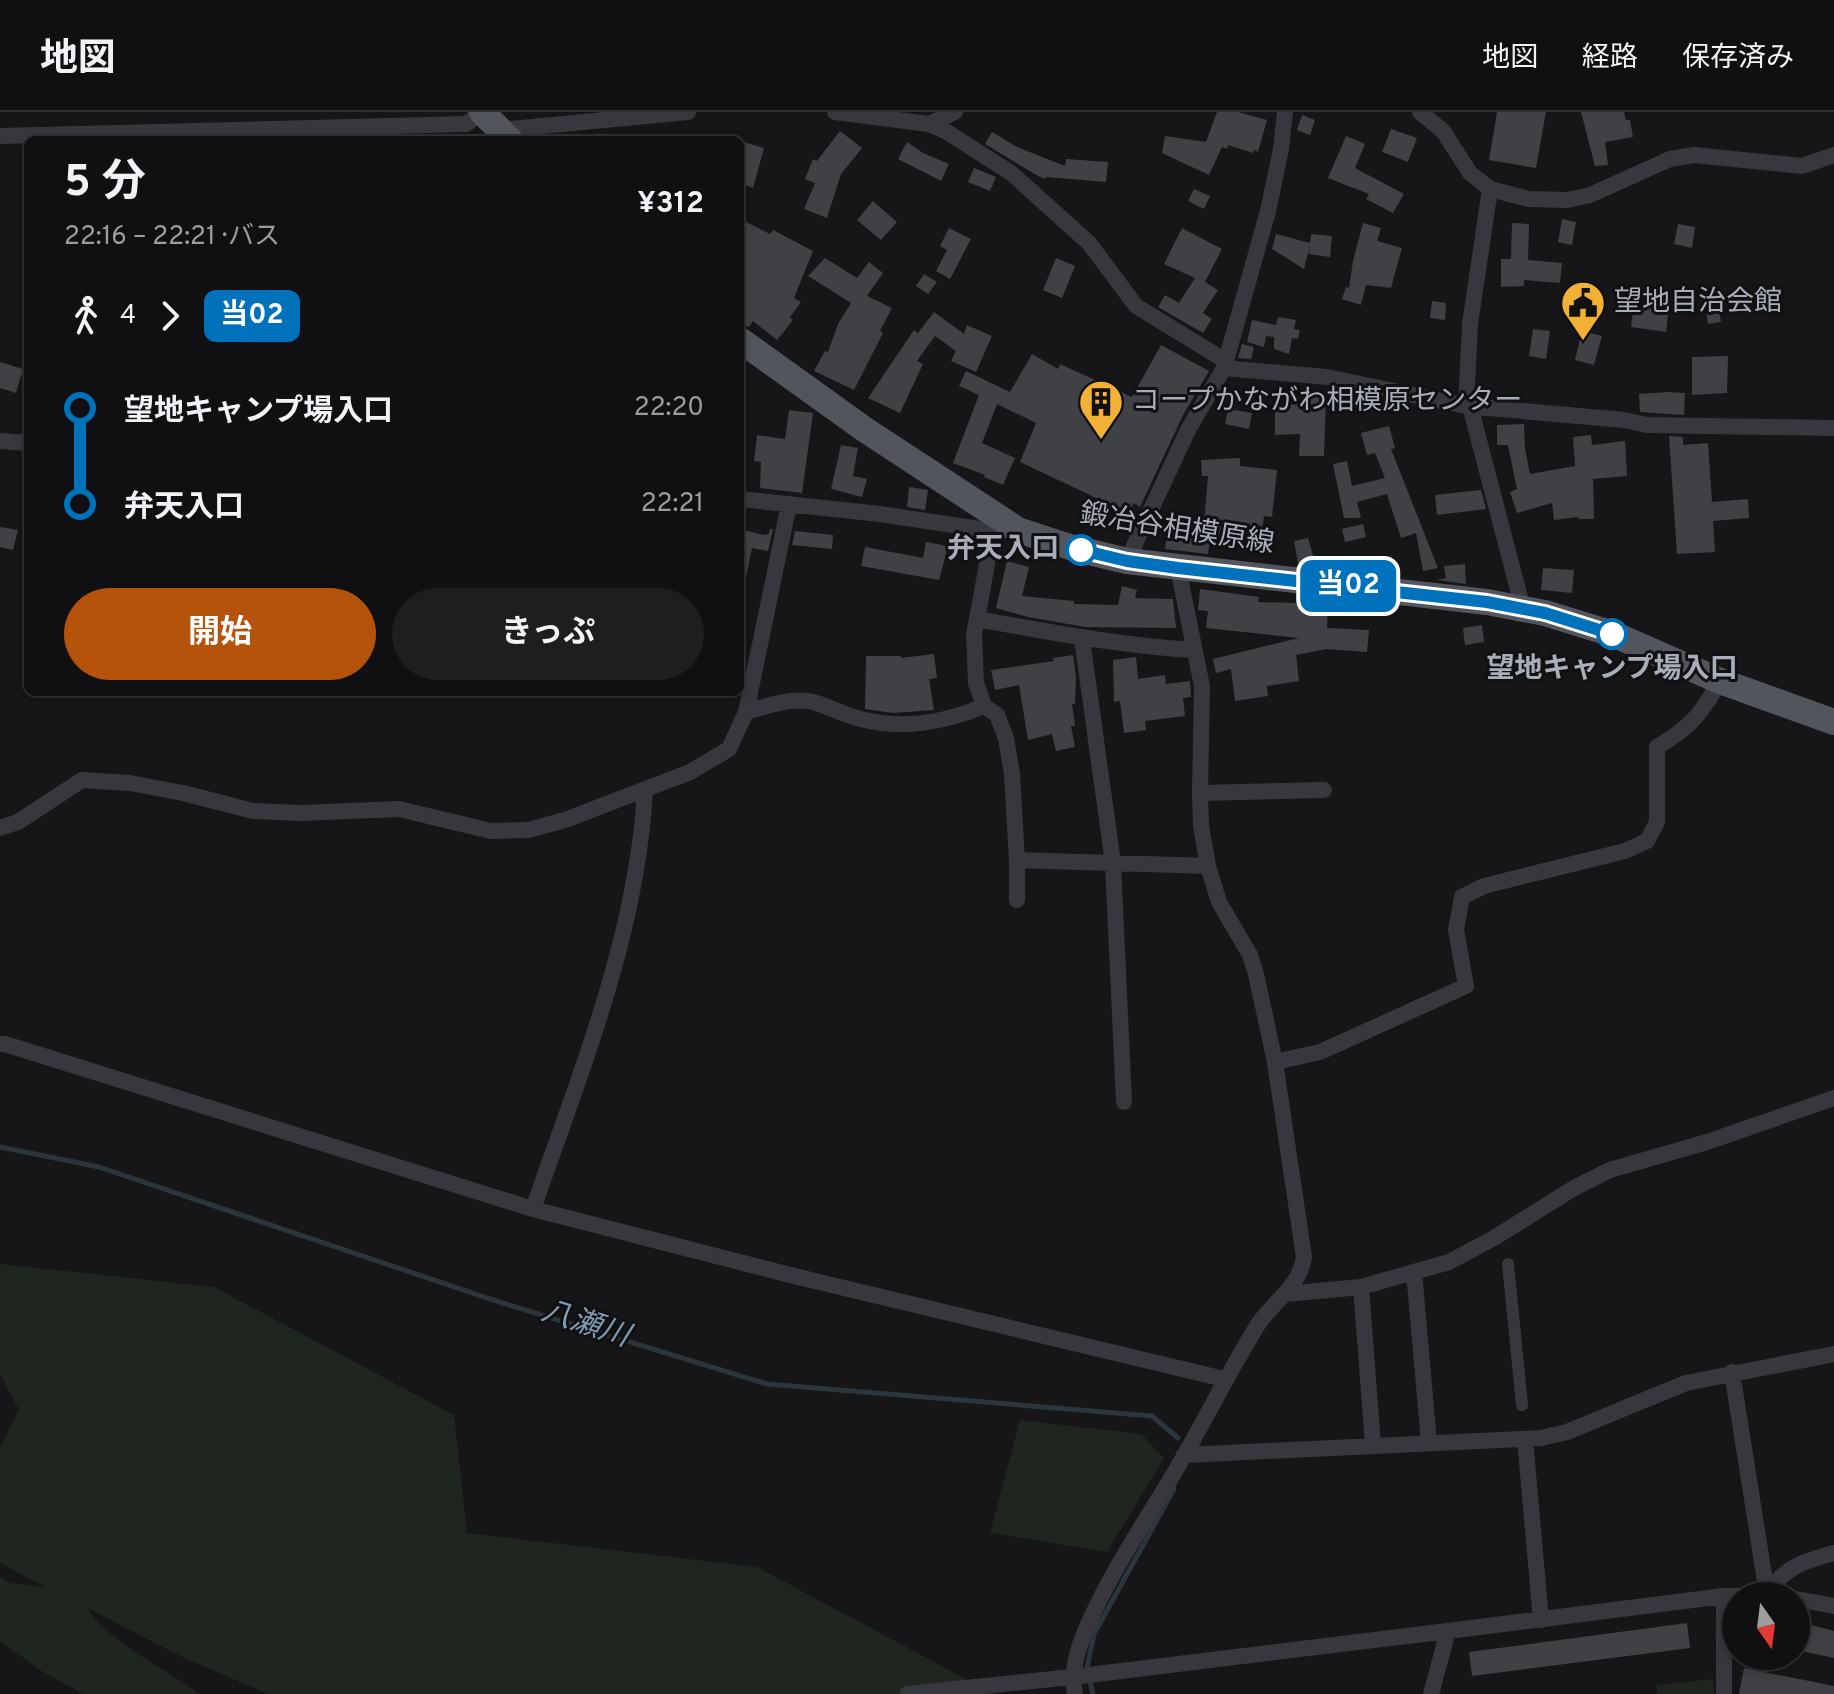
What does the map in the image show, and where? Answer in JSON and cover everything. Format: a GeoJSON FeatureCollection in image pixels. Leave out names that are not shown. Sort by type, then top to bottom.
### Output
{"type":"FeatureCollection","features":[{"type":"Feature","properties":{"kind":"main road","name":"鍛冶谷相模原線"},"geometry":{"type":"LineString","coordinates":[[744,343],[1006,531],[1127,561],[1487,602],[1545,613],[1613,634],[1720,681],[1834,722]]}},
{"type":"Feature","properties":{"kind":"street"},"geometry":{"type":"LineString","coordinates":[[0,136],[466,124],[688,112]]}},
{"type":"Feature","properties":{"kind":"street"},"geometry":{"type":"LineString","coordinates":[[929,124],[955,112]]}},
{"type":"Feature","properties":{"kind":"street"},"geometry":{"type":"LineString","coordinates":[[1127,561],[1188,430],[1224,364],[1268,211],[1285,112]]}},
{"type":"Feature","properties":{"kind":"street"},"geometry":{"type":"LineString","coordinates":[[1420,112],[1443,131],[1470,173],[1490,189],[1529,199],[1567,200],[1590,195],[1670,159],[1694,155],[1802,166],[1834,155]]}},
{"type":"Feature","properties":{"kind":"street"},"geometry":{"type":"LineString","coordinates":[[845,113],[929,124],[1011,173],[1089,243],[1136,306],[1224,364],[1327,377],[1468,406],[1624,420],[1647,425],[1834,428]]}},
{"type":"Feature","properties":{"kind":"street"},"geometry":{"type":"LineString","coordinates":[[1490,189],[1470,324],[1468,406],[1523,609]]}},
{"type":"Feature","properties":{"kind":"street"},"geometry":{"type":"LineString","coordinates":[[0,441],[24,443]]}},
{"type":"Feature","properties":{"kind":"street"},"geometry":{"type":"LineString","coordinates":[[744,499],[1006,531],[974,634],[976,683],[984,706],[997,715],[1006,738],[1012,774],[1017,900]]}},
{"type":"Feature","properties":{"kind":"street"},"geometry":{"type":"LineString","coordinates":[[0,828],[18,822],[82,780],[130,783],[253,811],[301,813],[399,809],[491,831],[528,830],[645,791],[690,772],[729,749],[746,712],[789,504]]}},
{"type":"Feature","properties":{"kind":"street"},"geometry":{"type":"LineString","coordinates":[[1075,1683],[1085,1631],[1117,1569],[1184,1455],[1224,1379],[1262,1319],[1302,1272],[1304,1257],[1275,1062],[1250,955],[1225,914],[1208,866],[1201,826],[1202,686],[1178,568]]}},
{"type":"Feature","properties":{"kind":"street"},"geometry":{"type":"LineString","coordinates":[[977,619],[1082,639],[1194,650]]}},
{"type":"Feature","properties":{"kind":"street"},"geometry":{"type":"LineString","coordinates":[[1082,639],[1113,863],[1124,1102]]}},
{"type":"Feature","properties":{"kind":"street"},"geometry":{"type":"LineString","coordinates":[[1275,1062],[1320,1052],[1466,986],[1456,930],[1462,897],[1484,886],[1625,851],[1647,841],[1657,822],[1657,747],[1684,731],[1703,710],[1720,681]]}},
{"type":"Feature","properties":{"kind":"street"},"geometry":{"type":"LineString","coordinates":[[746,712],[809,701],[863,720],[894,724],[937,721],[984,706]]}},
{"type":"Feature","properties":{"kind":"street"},"geometry":{"type":"LineString","coordinates":[[1200,793],[1324,790]]}},
{"type":"Feature","properties":{"kind":"street"},"geometry":{"type":"LineString","coordinates":[[533,1209],[607,993],[632,900],[643,834],[645,791]]}},
{"type":"Feature","properties":{"kind":"street"},"geometry":{"type":"LineString","coordinates":[[1017,860],[1208,866]]}},
{"type":"Feature","properties":{"kind":"street"},"geometry":{"type":"LineString","coordinates":[[0,1044],[533,1209],[1224,1379]]}},
{"type":"Feature","properties":{"kind":"street"},"geometry":{"type":"LineString","coordinates":[[1285,1294],[1361,1287],[1449,1262],[1610,1170],[1707,1142],[1834,1098]]}},
{"type":"Feature","properties":{"kind":"street"},"geometry":{"type":"LineString","coordinates":[[1508,1264],[1522,1405]]}},
{"type":"Feature","properties":{"kind":"street"},"geometry":{"type":"LineString","coordinates":[[1414,1272],[1429,1442]]}},
{"type":"Feature","properties":{"kind":"street"},"geometry":{"type":"LineString","coordinates":[[1361,1287],[1373,1445]]}},
{"type":"Feature","properties":{"kind":"street"},"geometry":{"type":"LineString","coordinates":[[1184,1455],[1525,1439],[1567,1432],[1668,1389],[1732,1372],[1834,1354]]}},
{"type":"Feature","properties":{"kind":"street"},"geometry":{"type":"LineString","coordinates":[[1732,1372],[1771,1582]]}},
{"type":"Feature","properties":{"kind":"street"},"geometry":{"type":"LineString","coordinates":[[1525,1439],[1541,1620]]}},
{"type":"Feature","properties":{"kind":"street"},"geometry":{"type":"LineString","coordinates":[[1776,1582],[1791,1568],[1834,1553]]}},
{"type":"Feature","properties":{"kind":"street"},"geometry":{"type":"LineString","coordinates":[[907,1694],[1075,1683],[1098,1673],[1722,1596]]}},
{"type":"Feature","properties":{"kind":"street"},"geometry":{"type":"LineString","coordinates":[[1810,1602],[1834,1606]]}},
{"type":"Feature","properties":{"kind":"street"},"geometry":{"type":"LineString","coordinates":[[1431,1694],[1448,1631]]}},
{"type":"Feature","properties":{"kind":"street"},"geometry":{"type":"LineString","coordinates":[[1724,1670],[1724,1694]]}},
{"type":"Feature","properties":{"kind":"shaded area"},"geometry":{"type":"Polygon","coordinates":[[[0,1264],[214,1287],[454,1415],[467,1533],[757,1567],[994,1694],[268,1694],[182,1657],[87,1608],[107,1631],[200,1694],[84,1694],[43,1672],[0,1641],[0,1576],[9,1583],[46,1587],[0,1563],[0,1447],[19,1410],[0,1374],[0,1264]]]}},
{"type":"Feature","properties":{"kind":"shaded area"},"geometry":{"type":"Polygon","coordinates":[[[1020,1420],[1141,1434],[1164,1458],[1107,1552],[990,1533],[1020,1420]]]}},
{"type":"Feature","properties":{"kind":"shaded area"},"geometry":{"type":"Polygon","coordinates":[[[1713,1679],[1714,1694],[1657,1694],[1656,1685],[1713,1679]]]}},
{"type":"Feature","properties":{"kind":"building"},"geometry":{"type":"Polygon","coordinates":[[[1217,112],[1238,112],[1267,120],[1258,152],[1228,145],[1227,149],[1222,147],[1209,175],[1162,153],[1165,136],[1206,142],[1217,112]]]}},
{"type":"Feature","properties":{"kind":"building"},"geometry":{"type":"Polygon","coordinates":[[[1497,112],[1546,112],[1536,168],[1489,160],[1497,112]]]}},
{"type":"Feature","properties":{"kind":"building"},"geometry":{"type":"Polygon","coordinates":[[[1581,112],[1624,112],[1626,120],[1630,120],[1633,137],[1605,142],[1608,165],[1595,166],[1581,112]]]}},
{"type":"Feature","properties":{"kind":"building"},"geometry":{"type":"Polygon","coordinates":[[[1302,115],[1315,120],[1310,135],[1297,130],[1302,115]]]}},
{"type":"Feature","properties":{"kind":"building"},"geometry":{"type":"Polygon","coordinates":[[[1391,129],[1417,138],[1408,162],[1382,152],[1391,129]]]}},
{"type":"Feature","properties":{"kind":"building"},"geometry":{"type":"Polygon","coordinates":[[[840,131],[862,148],[841,174],[827,218],[804,209],[815,183],[805,179],[813,159],[817,161],[840,131]]]}},
{"type":"Feature","properties":{"kind":"building"},"geometry":{"type":"Polygon","coordinates":[[[992,132],[1017,147],[1065,166],[1066,159],[1108,162],[1106,182],[1038,176],[985,144],[992,132]]]}},
{"type":"Feature","properties":{"kind":"building"},"geometry":{"type":"Polygon","coordinates":[[[1346,136],[1365,144],[1355,168],[1404,194],[1393,213],[1366,199],[1369,194],[1328,178],[1346,136]]]}},
{"type":"Feature","properties":{"kind":"building"},"geometry":{"type":"Polygon","coordinates":[[[744,142],[764,148],[753,188],[744,185],[744,142]]]}},
{"type":"Feature","properties":{"kind":"building"},"geometry":{"type":"Polygon","coordinates":[[[907,142],[949,164],[941,181],[898,159],[907,142]]]}},
{"type":"Feature","properties":{"kind":"building"},"geometry":{"type":"Polygon","coordinates":[[[974,168],[996,177],[990,191],[968,182],[974,168]]]}},
{"type":"Feature","properties":{"kind":"building"},"geometry":{"type":"Polygon","coordinates":[[[1194,189],[1210,196],[1204,209],[1188,201],[1194,189]]]}},
{"type":"Feature","properties":{"kind":"building"},"geometry":{"type":"Polygon","coordinates":[[[873,201],[897,222],[881,240],[857,220],[873,201]]]}},
{"type":"Feature","properties":{"kind":"building"},"geometry":{"type":"Polygon","coordinates":[[[1562,219],[1576,222],[1572,245],[1558,242],[1562,219]]]}},
{"type":"Feature","properties":{"kind":"building"},"geometry":{"type":"Polygon","coordinates":[[[744,221],[770,234],[773,230],[813,251],[794,298],[801,302],[790,317],[793,320],[777,340],[753,321],[749,327],[744,325],[744,221]]]}},
{"type":"Feature","properties":{"kind":"building"},"geometry":{"type":"Polygon","coordinates":[[[1363,223],[1381,228],[1377,241],[1402,248],[1391,288],[1366,285],[1361,305],[1342,299],[1346,287],[1349,288],[1363,223]]]}},
{"type":"Feature","properties":{"kind":"building"},"geometry":{"type":"Polygon","coordinates":[[[1512,223],[1529,224],[1528,260],[1562,263],[1560,283],[1524,280],[1524,286],[1501,287],[1501,259],[1511,259],[1512,223]]]}},
{"type":"Feature","properties":{"kind":"building"},"geometry":{"type":"Polygon","coordinates":[[[1678,224],[1695,227],[1692,248],[1674,244],[1678,224]]]}},
{"type":"Feature","properties":{"kind":"building"},"geometry":{"type":"Polygon","coordinates":[[[949,228],[971,239],[950,279],[936,271],[947,250],[940,246],[949,228]]]}},
{"type":"Feature","properties":{"kind":"building"},"geometry":{"type":"Polygon","coordinates":[[[1182,228],[1222,249],[1205,282],[1218,290],[1203,313],[1212,319],[1203,333],[1158,307],[1165,295],[1179,303],[1195,278],[1164,264],[1182,228]]]}},
{"type":"Feature","properties":{"kind":"building"},"geometry":{"type":"Polygon","coordinates":[[[1276,234],[1310,243],[1311,234],[1332,236],[1330,257],[1309,254],[1310,246],[1304,269],[1272,249],[1276,234]]]}},
{"type":"Feature","properties":{"kind":"building"},"geometry":{"type":"Polygon","coordinates":[[[825,258],[857,278],[869,262],[883,273],[867,296],[892,308],[854,390],[814,371],[825,351],[828,352],[838,324],[851,303],[808,276],[825,258]]]}},
{"type":"Feature","properties":{"kind":"building"},"geometry":{"type":"Polygon","coordinates":[[[1056,258],[1075,266],[1062,298],[1043,290],[1056,258]]]}},
{"type":"Feature","properties":{"kind":"building"},"geometry":{"type":"Polygon","coordinates":[[[924,274],[937,282],[928,294],[916,286],[924,274]]]}},
{"type":"Feature","properties":{"kind":"building"},"geometry":{"type":"Polygon","coordinates":[[[1432,301],[1446,303],[1445,320],[1430,318],[1432,301]]]}},
{"type":"Feature","properties":{"kind":"building"},"geometry":{"type":"Polygon","coordinates":[[[1634,303],[1669,307],[1666,332],[1631,327],[1634,303]]]}},
{"type":"Feature","properties":{"kind":"building"},"geometry":{"type":"Polygon","coordinates":[[[1718,303],[1721,322],[1708,324],[1705,305],[1718,303]]]}},
{"type":"Feature","properties":{"kind":"building"},"geometry":{"type":"Polygon","coordinates":[[[934,312],[964,334],[967,325],[992,336],[976,372],[951,361],[956,351],[935,336],[917,361],[923,364],[900,413],[868,398],[914,330],[918,333],[934,312]]]}},
{"type":"Feature","properties":{"kind":"building"},"geometry":{"type":"Polygon","coordinates":[[[1278,317],[1296,320],[1294,329],[1300,330],[1298,339],[1292,338],[1289,354],[1274,349],[1274,337],[1266,336],[1264,347],[1247,342],[1252,320],[1276,325],[1278,317]]]}},
{"type":"Feature","properties":{"kind":"building"},"geometry":{"type":"Polygon","coordinates":[[[1533,329],[1550,331],[1546,359],[1529,356],[1533,329]]]}},
{"type":"Feature","properties":{"kind":"building"},"geometry":{"type":"Polygon","coordinates":[[[1582,331],[1602,336],[1594,365],[1575,360],[1582,331]]]}},
{"type":"Feature","properties":{"kind":"building"},"geometry":{"type":"Polygon","coordinates":[[[1242,344],[1254,347],[1251,359],[1238,358],[1242,344]]]}},
{"type":"Feature","properties":{"kind":"building","name":"コープかながわ相模原センター"},"geometry":{"type":"Polygon","coordinates":[[[1161,345],[1209,371],[1183,415],[1140,507],[1134,503],[1128,513],[1020,462],[1036,423],[997,404],[982,443],[1015,458],[1003,485],[953,463],[979,395],[959,386],[966,371],[1010,392],[1032,354],[1058,369],[1060,364],[1132,397],[1161,345]]]}},
{"type":"Feature","properties":{"kind":"building"},"geometry":{"type":"Polygon","coordinates":[[[1728,356],[1727,393],[1692,395],[1692,357],[1728,356]]]}},
{"type":"Feature","properties":{"kind":"building"},"geometry":{"type":"Polygon","coordinates":[[[0,362],[23,369],[16,393],[0,388],[0,362]]]}},
{"type":"Feature","properties":{"kind":"building"},"geometry":{"type":"Polygon","coordinates":[[[1685,393],[1684,415],[1640,412],[1639,394],[1685,393]]]}},
{"type":"Feature","properties":{"kind":"building"},"geometry":{"type":"Polygon","coordinates":[[[1306,395],[1326,396],[1324,456],[1299,456],[1300,434],[1275,435],[1275,405],[1306,404],[1306,395]]]}},
{"type":"Feature","properties":{"kind":"building"},"geometry":{"type":"Polygon","coordinates":[[[1228,409],[1252,413],[1249,429],[1225,424],[1228,409]]]}},
{"type":"Feature","properties":{"kind":"building"},"geometry":{"type":"Polygon","coordinates":[[[789,410],[813,413],[802,493],[760,488],[761,462],[754,461],[757,435],[785,439],[789,410]]]}},
{"type":"Feature","properties":{"kind":"building"},"geometry":{"type":"Polygon","coordinates":[[[1524,424],[1530,474],[1575,466],[1573,437],[1591,435],[1592,445],[1625,441],[1627,476],[1593,479],[1594,519],[1554,520],[1552,503],[1517,513],[1510,492],[1517,489],[1508,445],[1497,445],[1497,425],[1524,424]]]}},
{"type":"Feature","properties":{"kind":"building"},"geometry":{"type":"Polygon","coordinates":[[[1389,426],[1395,448],[1391,449],[1438,568],[1423,571],[1416,533],[1401,538],[1387,494],[1357,502],[1361,518],[1344,518],[1333,464],[1347,461],[1352,486],[1385,478],[1375,453],[1367,455],[1361,433],[1389,426]]]}},
{"type":"Feature","properties":{"kind":"building"},"geometry":{"type":"Polygon","coordinates":[[[1669,436],[1683,437],[1683,445],[1708,443],[1712,502],[1748,499],[1749,518],[1713,521],[1715,552],[1677,554],[1669,436]]]}},
{"type":"Feature","properties":{"kind":"building"},"geometry":{"type":"Polygon","coordinates":[[[841,445],[858,448],[853,476],[867,479],[862,497],[831,489],[841,445]]]}},
{"type":"Feature","properties":{"kind":"building"},"geometry":{"type":"Polygon","coordinates":[[[1240,458],[1240,466],[1277,470],[1272,517],[1264,516],[1260,548],[1210,540],[1208,554],[1165,549],[1168,525],[1193,529],[1195,521],[1204,523],[1208,476],[1202,476],[1201,460],[1240,458]]]}},
{"type":"Feature","properties":{"kind":"building"},"geometry":{"type":"Polygon","coordinates":[[[909,487],[928,490],[925,510],[907,507],[909,487]]]}},
{"type":"Feature","properties":{"kind":"building"},"geometry":{"type":"Polygon","coordinates":[[[1481,490],[1486,509],[1437,515],[1435,495],[1481,490]]]}},
{"type":"Feature","properties":{"kind":"building"},"geometry":{"type":"Polygon","coordinates":[[[1363,524],[1366,537],[1345,542],[1342,529],[1363,524]]]}},
{"type":"Feature","properties":{"kind":"building"},"geometry":{"type":"Polygon","coordinates":[[[0,527],[18,530],[13,550],[0,547],[0,527]]]}},
{"type":"Feature","properties":{"kind":"building"},"geometry":{"type":"Polygon","coordinates":[[[773,529],[768,551],[752,548],[746,577],[744,530],[763,535],[773,529]]]}},
{"type":"Feature","properties":{"kind":"building"},"geometry":{"type":"Polygon","coordinates":[[[795,531],[833,535],[832,549],[792,545],[795,531]]]}},
{"type":"Feature","properties":{"kind":"building"},"geometry":{"type":"Polygon","coordinates":[[[1308,538],[1314,559],[1298,563],[1294,541],[1308,538]]]}},
{"type":"Feature","properties":{"kind":"building"},"geometry":{"type":"Polygon","coordinates":[[[926,542],[948,546],[939,580],[861,566],[865,547],[923,558],[926,542]]]}},
{"type":"Feature","properties":{"kind":"building"},"geometry":{"type":"Polygon","coordinates":[[[1007,561],[1029,567],[1022,596],[1074,601],[1074,604],[1118,605],[1122,586],[1137,590],[1135,598],[1173,599],[1176,628],[1085,627],[996,608],[1007,561]]]}},
{"type":"Feature","properties":{"kind":"building"},"geometry":{"type":"Polygon","coordinates":[[[1465,564],[1466,584],[1437,580],[1446,578],[1444,566],[1465,564]]]}},
{"type":"Feature","properties":{"kind":"building"},"geometry":{"type":"Polygon","coordinates":[[[1543,568],[1574,570],[1572,593],[1541,590],[1543,568]]]}},
{"type":"Feature","properties":{"kind":"building"},"geometry":{"type":"Polygon","coordinates":[[[1200,589],[1259,597],[1258,602],[1328,604],[1327,628],[1369,630],[1367,652],[1327,649],[1296,655],[1299,681],[1267,686],[1268,696],[1235,701],[1231,669],[1216,673],[1213,659],[1299,638],[1206,628],[1208,611],[1198,610],[1200,589]]]}},
{"type":"Feature","properties":{"kind":"building"},"geometry":{"type":"Polygon","coordinates":[[[1482,625],[1484,642],[1465,645],[1463,628],[1482,625]]]}},
{"type":"Feature","properties":{"kind":"building"},"geometry":{"type":"Polygon","coordinates":[[[934,654],[937,678],[929,679],[934,710],[893,713],[865,709],[866,656],[901,658],[934,654]]]}},
{"type":"Feature","properties":{"kind":"building"},"geometry":{"type":"Polygon","coordinates":[[[1073,655],[1076,676],[1075,704],[1072,704],[1075,726],[1071,726],[1075,747],[1056,751],[1052,734],[1028,740],[1019,685],[995,690],[991,670],[1054,661],[1053,658],[1073,655]]]}},
{"type":"Feature","properties":{"kind":"building"},"geometry":{"type":"Polygon","coordinates":[[[1136,657],[1138,679],[1165,675],[1166,684],[1190,681],[1191,697],[1183,698],[1185,716],[1145,721],[1146,730],[1124,733],[1120,701],[1114,702],[1113,660],[1136,657]]]}},
{"type":"Feature","properties":{"kind":"building"},"geometry":{"type":"Polygon","coordinates":[[[1687,1623],[1690,1648],[1472,1676],[1469,1652],[1687,1623]]]}},
{"type":"Feature","properties":{"kind":"building"},"geometry":{"type":"Polygon","coordinates":[[[1810,1625],[1834,1631],[1834,1658],[1810,1653],[1810,1625]]]}},
{"type":"Feature","properties":{"kind":"building"},"geometry":{"type":"Polygon","coordinates":[[[1744,1670],[1834,1686],[1834,1694],[1739,1694],[1744,1670]]]}},
{"type":"Feature","properties":{"kind":"waterway","name":"八瀬川"},"geometry":{"type":"LineString","coordinates":[[0,1147],[99,1167],[490,1299],[767,1384],[1152,1416],[1178,1438]]}},
{"type":"Feature","properties":{"kind":"waterway","name":"八瀬川"},"geometry":{"type":"LineString","coordinates":[[1093,1694],[1087,1668],[1094,1634],[1174,1489]]}},
{"type":"Feature","properties":{"kind":"bus line","name":"当02"},"geometry":{"type":"LineString","coordinates":[[1081,550],[1127,561],[1178,568],[1487,602],[1545,613],[1612,634]]}},
{"type":"Feature","properties":{"kind":"place","name":"望地自治会館"},"geometry":{"type":"Point","coordinates":[1583,342]}},
{"type":"Feature","properties":{"kind":"place","name":"コープかながわ相模原センター"},"geometry":{"type":"Point","coordinates":[1101,441]}},
{"type":"Feature","properties":{"kind":"place","name":"弁天入口"},"geometry":{"type":"Point","coordinates":[1081,550]}},
{"type":"Feature","properties":{"kind":"place","name":"望地キャンプ場入口"},"geometry":{"type":"Point","coordinates":[1612,634]}}]}
